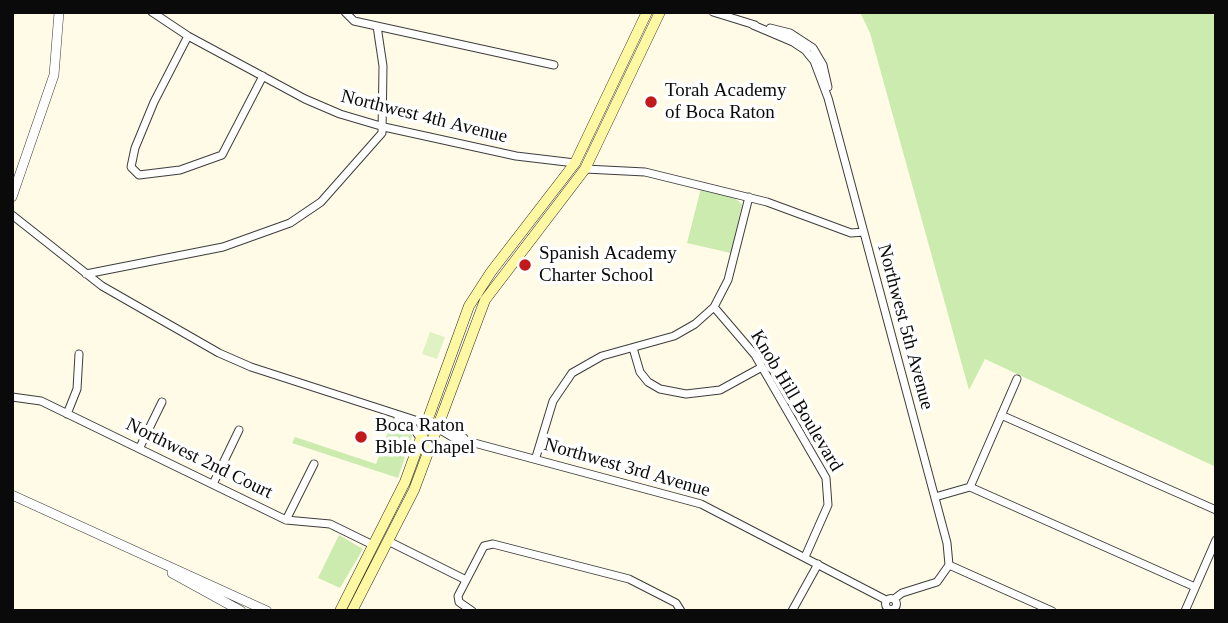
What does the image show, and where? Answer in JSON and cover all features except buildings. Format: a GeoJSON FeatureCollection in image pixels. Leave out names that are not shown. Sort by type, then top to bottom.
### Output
{"type":"FeatureCollection","features":[{"type":"Feature","properties":{"kind":"main road"},"geometry":{"type":"LineString","coordinates":[[340,611],[401,491],[447,363],[473,300],[575,163],[647,12]]}},
{"type":"Feature","properties":{"kind":"main road"},"geometry":{"type":"LineString","coordinates":[[352,611],[413,492],[461,360],[490,291],[584,169],[660,12]]}},
{"type":"Feature","properties":{"kind":"main road"},"geometry":{"type":"LineString","coordinates":[[461,360],[473,300]]}},
{"type":"Feature","properties":{"kind":"main road"},"geometry":{"type":"LineString","coordinates":[[438,425],[435,414],[446,381],[447,363]]}},
{"type":"Feature","properties":{"kind":"main road"},"geometry":{"type":"LineString","coordinates":[[413,492],[427,439],[424,427]]}},
{"type":"Feature","properties":{"kind":"street"},"geometry":{"type":"LineString","coordinates":[[12,197],[54,75],[59,12]]}},
{"type":"Feature","properties":{"kind":"street","name":"Northwest 4th Avenue"},"geometry":{"type":"LineString","coordinates":[[152,12],[188,36],[319,105],[384,127],[545,162],[575,163]]}},
{"type":"Feature","properties":{"kind":"street"},"geometry":{"type":"LineString","coordinates":[[345,12],[350,20],[554,65]]}},
{"type":"Feature","properties":{"kind":"street","name":"Northwest 5th Avenue"},"geometry":{"type":"LineString","coordinates":[[713,12],[793,41],[814,61],[828,98],[935,497],[947,543],[948,565]]}},
{"type":"Feature","properties":{"kind":"street"},"geometry":{"type":"LineString","coordinates":[[86,274],[223,247],[289,223],[321,202],[377,142],[384,127],[383,66],[377,26]]}},
{"type":"Feature","properties":{"kind":"street"},"geometry":{"type":"LineString","coordinates":[[188,36],[154,102],[131,160],[134,171],[148,176],[180,170],[222,155],[263,76]]}},
{"type":"Feature","properties":{"kind":"street"},"geometry":{"type":"LineString","coordinates":[[593,153],[606,169]]}},
{"type":"Feature","properties":{"kind":"street"},"geometry":{"type":"LineString","coordinates":[[545,162],[560,171],[562,181]]}},
{"type":"Feature","properties":{"kind":"street"},"geometry":{"type":"LineString","coordinates":[[584,169],[645,172],[749,197],[851,233],[864,232]]}},
{"type":"Feature","properties":{"kind":"street"},"geometry":{"type":"LineString","coordinates":[[536,457],[549,410],[563,383],[589,361],[674,337],[695,324],[714,307],[728,280],[749,197]]}},
{"type":"Feature","properties":{"kind":"street"},"geometry":{"type":"LineString","coordinates":[[12,215],[86,274],[232,359],[418,421],[424,427]]}},
{"type":"Feature","properties":{"kind":"street","name":"Knob Hill Boulevard"},"geometry":{"type":"LineString","coordinates":[[714,307],[762,367],[828,484],[825,515],[805,557]]}},
{"type":"Feature","properties":{"kind":"street"},"geometry":{"type":"LineString","coordinates":[[633,348],[640,372],[648,382],[660,389],[685,394],[720,390],[762,367]]}},
{"type":"Feature","properties":{"kind":"street"},"geometry":{"type":"LineString","coordinates":[[66,414],[77,389],[79,354]]}},
{"type":"Feature","properties":{"kind":"street"},"geometry":{"type":"LineString","coordinates":[[970,487],[1017,379]]}},
{"type":"Feature","properties":{"kind":"street","name":"Northwest 2nd Court"},"geometry":{"type":"LineString","coordinates":[[12,397],[41,401],[141,447],[286,520],[330,524],[373,545]]}},
{"type":"Feature","properties":{"kind":"street"},"geometry":{"type":"LineString","coordinates":[[141,447],[162,402]]}},
{"type":"Feature","properties":{"kind":"street"},"geometry":{"type":"LineString","coordinates":[[392,414],[413,427],[420,438]]}},
{"type":"Feature","properties":{"kind":"street"},"geometry":{"type":"LineString","coordinates":[[1001,415],[1216,510]]}},
{"type":"Feature","properties":{"kind":"street","name":"Northwest 3rd Avenue"},"geometry":{"type":"LineString","coordinates":[[438,425],[444,435],[536,457],[701,504],[893,604]]}},
{"type":"Feature","properties":{"kind":"street"},"geometry":{"type":"LineString","coordinates":[[213,484],[239,430]]}},
{"type":"Feature","properties":{"kind":"street"},"geometry":{"type":"LineString","coordinates":[[286,520],[314,464]]}},
{"type":"Feature","properties":{"kind":"street"},"geometry":{"type":"LineString","coordinates":[[935,497],[970,487],[1195,587]]}},
{"type":"Feature","properties":{"kind":"street"},"geometry":{"type":"LineString","coordinates":[[12,495],[159,565],[202,580],[267,611]]}},
{"type":"Feature","properties":{"kind":"street"},"geometry":{"type":"LineString","coordinates":[[1185,611],[1216,540]]}},
{"type":"Feature","properties":{"kind":"street"},"geometry":{"type":"LineString","coordinates":[[388,541],[466,580]]}},
{"type":"Feature","properties":{"kind":"street"},"geometry":{"type":"LineString","coordinates":[[472,611],[458,599],[484,547],[493,544],[629,579],[676,603],[681,610]]}},
{"type":"Feature","properties":{"kind":"street"},"geometry":{"type":"LineString","coordinates":[[792,611],[818,564]]}},
{"type":"Feature","properties":{"kind":"street"},"geometry":{"type":"LineString","coordinates":[[159,565],[197,589],[242,611]]}},
{"type":"Feature","properties":{"kind":"street"},"geometry":{"type":"LineString","coordinates":[[893,604],[902,593],[937,582],[948,565],[1052,611]]}},
{"type":"Feature","properties":{"kind":"green space"},"geometry":{"type":"Polygon","coordinates":[[[860,12],[1216,12],[1216,467],[985,359],[969,390],[870,33],[860,12]]]}},
{"type":"Feature","properties":{"kind":"green space"},"geometry":{"type":"Polygon","coordinates":[[[701,188],[732,196],[742,204],[731,253],[687,243],[701,188]]]}},
{"type":"Feature","properties":{"kind":"green space"},"geometry":{"type":"Polygon","coordinates":[[[430,332],[445,337],[437,359],[422,354],[430,332]]]}},
{"type":"Feature","properties":{"kind":"green space"},"geometry":{"type":"Polygon","coordinates":[[[392,422],[413,433],[398,478],[292,443],[295,437],[376,464],[392,422]]]}},
{"type":"Feature","properties":{"kind":"green space"},"geometry":{"type":"Polygon","coordinates":[[[339,535],[363,549],[340,588],[318,578],[339,535]]]}},
{"type":"Feature","properties":{"kind":"place","name":"Torah Academy of Boca Raton"},"geometry":{"type":"Point","coordinates":[651,102]}},
{"type":"Feature","properties":{"kind":"place","name":"Spanish Academy Charter School"},"geometry":{"type":"Point","coordinates":[525,265]}},
{"type":"Feature","properties":{"kind":"place","name":"Boca Raton Bible Chapel"},"geometry":{"type":"Point","coordinates":[361,437]}}]}
